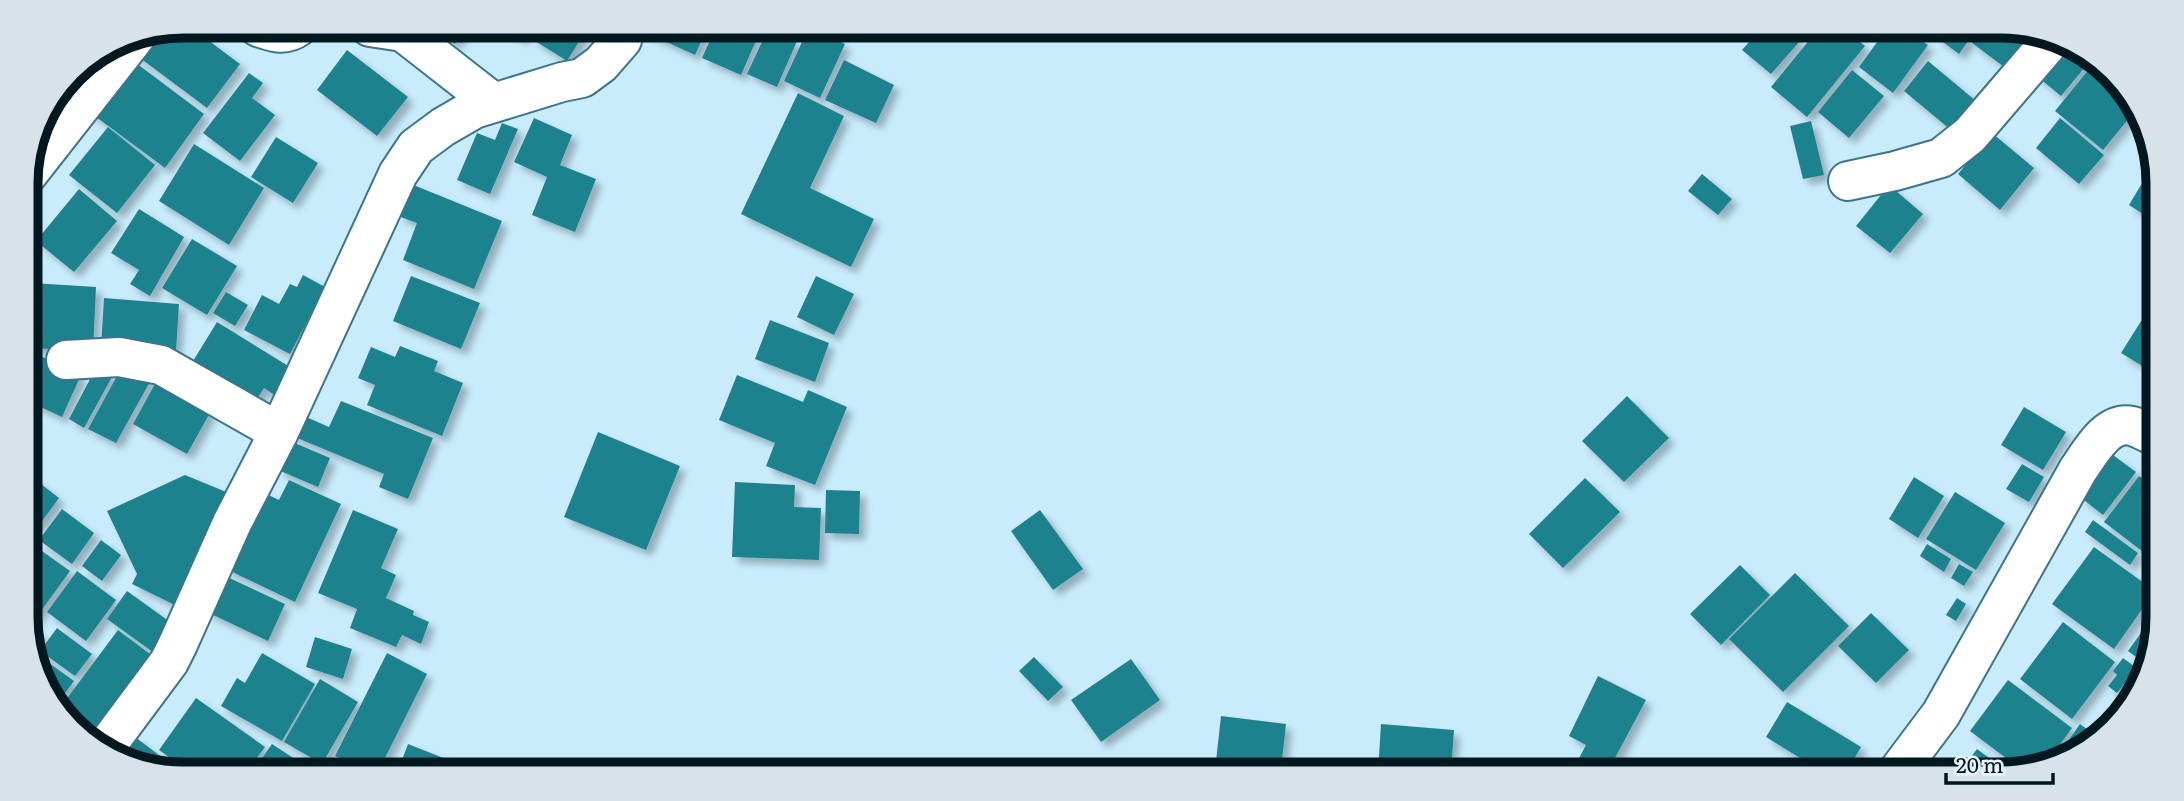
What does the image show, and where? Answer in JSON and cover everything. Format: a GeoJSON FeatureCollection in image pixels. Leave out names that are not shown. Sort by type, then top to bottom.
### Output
{"type":"FeatureCollection","features":[{"type":"Feature","properties":{"kind":"street"},"geometry":{"type":"LineString","coordinates":[[411,38],[494,103]]}},
{"type":"Feature","properties":{"kind":"street"},"geometry":{"type":"LineString","coordinates":[[110,742],[169,662],[398,174],[416,147],[474,109],[582,78],[601,64],[622,38]]}},
{"type":"Feature","properties":{"kind":"street"},"geometry":{"type":"LineString","coordinates":[[1848,181],[1941,158],[1970,135],[2046,46]]}},
{"type":"Feature","properties":{"kind":"street"},"geometry":{"type":"LineString","coordinates":[[41,157],[124,51]]}},
{"type":"Feature","properties":{"kind":"street"},"geometry":{"type":"LineString","coordinates":[[66,360],[120,357],[161,365],[279,432]]}},
{"type":"Feature","properties":{"kind":"street"},"geometry":{"type":"LineString","coordinates":[[1905,762],[1941,714],[2078,471],[2095,446],[2111,429],[2130,425],[2146,432]]}},
{"type":"Feature","properties":{"kind":"building"},"geometry":{"type":"Polygon","coordinates":[[[205,38],[240,64],[207,108],[132,52],[137,46],[146,43],[205,38]]]}},
{"type":"Feature","properties":{"kind":"building"},"geometry":{"type":"Polygon","coordinates":[[[447,38],[459,38],[455,44],[447,38]]]}},
{"type":"Feature","properties":{"kind":"building"},"geometry":{"type":"Polygon","coordinates":[[[533,38],[581,38],[567,61],[533,38]]]}},
{"type":"Feature","properties":{"kind":"building"},"geometry":{"type":"Polygon","coordinates":[[[658,38],[703,38],[695,55],[658,38]]]}},
{"type":"Feature","properties":{"kind":"building"},"geometry":{"type":"Polygon","coordinates":[[[711,38],[757,38],[741,75],[702,58],[711,38]]]}},
{"type":"Feature","properties":{"kind":"building"},"geometry":{"type":"Polygon","coordinates":[[[764,38],[790,38],[797,41],[777,87],[747,74],[764,38]]]}},
{"type":"Feature","properties":{"kind":"building"},"geometry":{"type":"Polygon","coordinates":[[[804,38],[832,38],[845,44],[820,98],[784,81],[804,38]]]}},
{"type":"Feature","properties":{"kind":"building"},"geometry":{"type":"Polygon","coordinates":[[[1753,38],[1797,38],[1800,41],[1771,74],[1742,50],[1753,38]]]}},
{"type":"Feature","properties":{"kind":"building"},"geometry":{"type":"Polygon","coordinates":[[[1811,38],[1855,38],[1865,46],[1807,117],[1771,87],[1811,38]]]}},
{"type":"Feature","properties":{"kind":"building"},"geometry":{"type":"Polygon","coordinates":[[[1880,38],[1918,38],[1928,45],[1893,93],[1859,67],[1880,38]]]}},
{"type":"Feature","properties":{"kind":"building"},"geometry":{"type":"Polygon","coordinates":[[[1937,38],[1970,38],[1959,54],[1937,38]]]}},
{"type":"Feature","properties":{"kind":"building"},"geometry":{"type":"Polygon","coordinates":[[[1975,38],[2032,42],[2011,72],[1972,43],[1975,38]]]}},
{"type":"Feature","properties":{"kind":"building"},"geometry":{"type":"Polygon","coordinates":[[[2053,48],[2086,66],[2061,96],[2033,73],[2053,48]]]}},
{"type":"Feature","properties":{"kind":"building"},"geometry":{"type":"Polygon","coordinates":[[[347,50],[408,97],[377,136],[317,90],[347,50]]]}},
{"type":"Feature","properties":{"kind":"building"},"geometry":{"type":"Polygon","coordinates":[[[128,57],[204,114],[165,168],[88,111],[128,57]]]}},
{"type":"Feature","properties":{"kind":"building"},"geometry":{"type":"Polygon","coordinates":[[[844,60],[894,85],[876,123],[825,100],[844,60]]]}},
{"type":"Feature","properties":{"kind":"building"},"geometry":{"type":"Polygon","coordinates":[[[1928,61],[1982,106],[1957,135],[1904,91],[1928,61]]]}},
{"type":"Feature","properties":{"kind":"building"},"geometry":{"type":"Polygon","coordinates":[[[2089,69],[2110,88],[2130,117],[2103,150],[2055,111],[2089,69]]]}},
{"type":"Feature","properties":{"kind":"building"},"geometry":{"type":"Polygon","coordinates":[[[1852,70],[1884,96],[1849,138],[1818,112],[1852,70]]]}},
{"type":"Feature","properties":{"kind":"building"},"geometry":{"type":"Polygon","coordinates":[[[249,73],[263,83],[252,98],[275,115],[240,161],[203,133],[249,73]]]}},
{"type":"Feature","properties":{"kind":"building"},"geometry":{"type":"Polygon","coordinates":[[[798,93],[844,116],[810,188],[874,219],[851,267],[741,214],[798,93]]]}},
{"type":"Feature","properties":{"kind":"building"},"geometry":{"type":"Polygon","coordinates":[[[534,118],[572,135],[560,165],[596,179],[575,232],[532,215],[547,177],[514,162],[534,118]]]}},
{"type":"Feature","properties":{"kind":"building"},"geometry":{"type":"Polygon","coordinates":[[[2060,118],[2104,155],[2079,184],[2036,148],[2060,118]]]}},
{"type":"Feature","properties":{"kind":"building"},"geometry":{"type":"Polygon","coordinates":[[[1811,121],[1824,175],[1803,179],[1790,126],[1811,121]]]}},
{"type":"Feature","properties":{"kind":"building"},"geometry":{"type":"Polygon","coordinates":[[[502,123],[518,129],[490,194],[457,180],[477,133],[495,140],[502,123]]]}},
{"type":"Feature","properties":{"kind":"building"},"geometry":{"type":"Polygon","coordinates":[[[108,127],[155,165],[117,213],[69,175],[108,127]]]}},
{"type":"Feature","properties":{"kind":"building"},"geometry":{"type":"Polygon","coordinates":[[[1992,133],[2034,168],[2000,210],[1958,174],[1992,133]]]}},
{"type":"Feature","properties":{"kind":"building"},"geometry":{"type":"Polygon","coordinates":[[[276,137],[318,163],[293,203],[251,177],[276,137]]]}},
{"type":"Feature","properties":{"kind":"building"},"geometry":{"type":"Polygon","coordinates":[[[194,144],[264,188],[229,245],[159,201],[194,144]]]}},
{"type":"Feature","properties":{"kind":"building"},"geometry":{"type":"Polygon","coordinates":[[[1702,174],[1732,199],[1718,215],[1688,191],[1702,174]]]}},
{"type":"Feature","properties":{"kind":"building"},"geometry":{"type":"Polygon","coordinates":[[[2145,177],[2146,216],[2129,205],[2145,177]]]}},
{"type":"Feature","properties":{"kind":"building"},"geometry":{"type":"Polygon","coordinates":[[[411,184],[502,221],[474,289],[403,260],[417,223],[398,216],[411,184]]]}},
{"type":"Feature","properties":{"kind":"building"},"geometry":{"type":"Polygon","coordinates":[[[1889,185],[1923,214],[1890,253],[1856,226],[1889,185]]]}},
{"type":"Feature","properties":{"kind":"building"},"geometry":{"type":"Polygon","coordinates":[[[79,189],[117,221],[74,272],[39,243],[39,238],[79,189]]]}},
{"type":"Feature","properties":{"kind":"building"},"geometry":{"type":"Polygon","coordinates":[[[139,209],[184,237],[150,296],[130,284],[139,270],[111,253],[139,209]]]}},
{"type":"Feature","properties":{"kind":"building"},"geometry":{"type":"Polygon","coordinates":[[[192,239],[237,266],[207,315],[162,288],[192,239]]]}},
{"type":"Feature","properties":{"kind":"building"},"geometry":{"type":"Polygon","coordinates":[[[303,275],[325,287],[290,354],[244,330],[262,295],[279,304],[290,284],[297,287],[303,275]]]}},
{"type":"Feature","properties":{"kind":"building"},"geometry":{"type":"Polygon","coordinates":[[[411,276],[480,303],[461,349],[393,321],[411,276]]]}},
{"type":"Feature","properties":{"kind":"building"},"geometry":{"type":"Polygon","coordinates":[[[816,276],[854,294],[834,335],[797,317],[816,276]]]}},
{"type":"Feature","properties":{"kind":"building"},"geometry":{"type":"Polygon","coordinates":[[[39,283],[96,287],[93,351],[39,348],[39,283]]]}},
{"type":"Feature","properties":{"kind":"building"},"geometry":{"type":"Polygon","coordinates":[[[226,292],[248,305],[235,326],[213,313],[226,292]]]}},
{"type":"Feature","properties":{"kind":"building"},"geometry":{"type":"Polygon","coordinates":[[[104,298],[179,304],[176,351],[101,346],[104,298]]]}},
{"type":"Feature","properties":{"kind":"building"},"geometry":{"type":"Polygon","coordinates":[[[2146,313],[2146,368],[2121,353],[2146,313]]]}},
{"type":"Feature","properties":{"kind":"building"},"geometry":{"type":"Polygon","coordinates":[[[770,320],[829,343],[815,382],[755,359],[770,320]]]}},
{"type":"Feature","properties":{"kind":"building"},"geometry":{"type":"Polygon","coordinates":[[[217,322],[293,369],[276,396],[264,388],[253,405],[190,366],[217,322]]]}},
{"type":"Feature","properties":{"kind":"building"},"geometry":{"type":"Polygon","coordinates":[[[400,346],[438,361],[434,371],[463,383],[442,436],[367,405],[375,385],[358,378],[371,347],[395,357],[400,346]]]}},
{"type":"Feature","properties":{"kind":"building"},"geometry":{"type":"Polygon","coordinates":[[[39,355],[81,375],[62,417],[38,406],[39,355]]]}},
{"type":"Feature","properties":{"kind":"building"},"geometry":{"type":"Polygon","coordinates":[[[124,363],[152,378],[116,443],[88,429],[124,363]]]}},
{"type":"Feature","properties":{"kind":"building"},"geometry":{"type":"Polygon","coordinates":[[[97,366],[113,375],[84,428],[69,419],[97,366]]]}},
{"type":"Feature","properties":{"kind":"building"},"geometry":{"type":"Polygon","coordinates":[[[737,375],[803,402],[808,390],[847,407],[815,485],[766,466],[775,443],[719,420],[737,375]]]}},
{"type":"Feature","properties":{"kind":"building"},"geometry":{"type":"Polygon","coordinates":[[[157,380],[211,411],[187,454],[133,424],[157,380]]]}},
{"type":"Feature","properties":{"kind":"building"},"geometry":{"type":"Polygon","coordinates":[[[1627,396],[1669,438],[1624,482],[1582,441],[1627,396]]]}},
{"type":"Feature","properties":{"kind":"building"},"geometry":{"type":"Polygon","coordinates":[[[341,401],[433,438],[408,499],[379,487],[384,474],[290,435],[299,414],[329,427],[341,401]]]}},
{"type":"Feature","properties":{"kind":"building"},"geometry":{"type":"Polygon","coordinates":[[[2024,407],[2066,432],[2043,470],[2001,445],[2024,407]]]}},
{"type":"Feature","properties":{"kind":"building"},"geometry":{"type":"Polygon","coordinates":[[[598,432],[680,466],[646,550],[564,517],[598,432]]]}},
{"type":"Feature","properties":{"kind":"building"},"geometry":{"type":"Polygon","coordinates":[[[290,441],[330,458],[318,487],[278,470],[290,441]]]}},
{"type":"Feature","properties":{"kind":"building"},"geometry":{"type":"Polygon","coordinates":[[[2113,455],[2136,472],[2103,515],[2080,497],[2113,455]]]}},
{"type":"Feature","properties":{"kind":"building"},"geometry":{"type":"Polygon","coordinates":[[[2022,464],[2044,477],[2029,502],[2006,489],[2022,464]]]}},
{"type":"Feature","properties":{"kind":"building"},"geometry":{"type":"Polygon","coordinates":[[[185,475],[231,494],[181,608],[132,584],[137,574],[107,511],[185,475]]]}},
{"type":"Feature","properties":{"kind":"building"},"geometry":{"type":"Polygon","coordinates":[[[2139,476],[2146,481],[2146,554],[2104,522],[2139,476]]]}},
{"type":"Feature","properties":{"kind":"building"},"geometry":{"type":"Polygon","coordinates":[[[1914,477],[1944,496],[1918,538],[1889,519],[1914,477]]]}},
{"type":"Feature","properties":{"kind":"building"},"geometry":{"type":"Polygon","coordinates":[[[1585,478],[1620,512],[1563,568],[1529,534],[1585,478]]]}},
{"type":"Feature","properties":{"kind":"building"},"geometry":{"type":"Polygon","coordinates":[[[289,480],[341,504],[295,602],[224,568],[260,491],[279,500],[289,480]]]}},
{"type":"Feature","properties":{"kind":"building"},"geometry":{"type":"Polygon","coordinates":[[[38,482],[59,498],[38,526],[38,482]]]}},
{"type":"Feature","properties":{"kind":"building"},"geometry":{"type":"Polygon","coordinates":[[[735,482],[795,485],[794,507],[821,508],[819,560],[732,557],[735,482]]]}},
{"type":"Feature","properties":{"kind":"building"},"geometry":{"type":"Polygon","coordinates":[[[826,490],[860,491],[859,534],[825,533],[826,490]]]}},
{"type":"Feature","properties":{"kind":"building"},"geometry":{"type":"Polygon","coordinates":[[[1955,492],[2005,523],[1976,570],[1926,539],[1955,492]]]}},
{"type":"Feature","properties":{"kind":"building"},"geometry":{"type":"Polygon","coordinates":[[[62,509],[94,533],[72,564],[39,540],[62,509]]]}},
{"type":"Feature","properties":{"kind":"building"},"geometry":{"type":"Polygon","coordinates":[[[353,510],[398,529],[381,568],[396,575],[386,598],[414,611],[413,615],[429,622],[421,644],[402,635],[396,647],[350,628],[357,609],[318,593],[353,510]]]}},
{"type":"Feature","properties":{"kind":"building"},"geometry":{"type":"Polygon","coordinates":[[[1040,510],[1083,569],[1053,590],[1011,531],[1040,510]]]}},
{"type":"Feature","properties":{"kind":"building"},"geometry":{"type":"Polygon","coordinates":[[[2093,520],[2138,553],[2130,565],[2085,532],[2093,520]]]}},
{"type":"Feature","properties":{"kind":"building"},"geometry":{"type":"Polygon","coordinates":[[[101,540],[121,555],[102,581],[82,566],[101,540]]]}},
{"type":"Feature","properties":{"kind":"building"},"geometry":{"type":"Polygon","coordinates":[[[1927,544],[1951,559],[1944,572],[1920,556],[1927,544]]]}},
{"type":"Feature","properties":{"kind":"building"},"geometry":{"type":"Polygon","coordinates":[[[2094,547],[2146,584],[2146,604],[2114,649],[2052,604],[2094,547]]]}},
{"type":"Feature","properties":{"kind":"building"},"geometry":{"type":"Polygon","coordinates":[[[38,548],[70,571],[38,615],[38,548]]]}},
{"type":"Feature","properties":{"kind":"building"},"geometry":{"type":"Polygon","coordinates":[[[1959,564],[1973,572],[1964,586],[1951,578],[1959,564]]]}},
{"type":"Feature","properties":{"kind":"building"},"geometry":{"type":"Polygon","coordinates":[[[1740,565],[1770,595],[1721,645],[1690,614],[1740,565]]]}},
{"type":"Feature","properties":{"kind":"building"},"geometry":{"type":"Polygon","coordinates":[[[77,571],[116,600],[86,641],[47,612],[77,571]]]}},
{"type":"Feature","properties":{"kind":"building"},"geometry":{"type":"Polygon","coordinates":[[[1795,573],[1849,626],[1783,692],[1729,639],[1795,573]]]}},
{"type":"Feature","properties":{"kind":"building"},"geometry":{"type":"Polygon","coordinates":[[[223,575],[285,604],[268,641],[205,611],[223,575]]]}},
{"type":"Feature","properties":{"kind":"building"},"geometry":{"type":"Polygon","coordinates":[[[127,591],[177,627],[157,655],[107,619],[127,591]]]}},
{"type":"Feature","properties":{"kind":"building"},"geometry":{"type":"Polygon","coordinates":[[[1957,598],[1966,604],[1956,621],[1946,615],[1957,598]]]}},
{"type":"Feature","properties":{"kind":"building"},"geometry":{"type":"Polygon","coordinates":[[[1871,613],[1909,650],[1876,683],[1838,646],[1871,613]]]}},
{"type":"Feature","properties":{"kind":"building"},"geometry":{"type":"Polygon","coordinates":[[[2063,622],[2115,662],[2072,719],[2020,679],[2063,622]]]}},
{"type":"Feature","properties":{"kind":"building"},"geometry":{"type":"Polygon","coordinates":[[[57,628],[92,654],[75,676],[43,653],[42,649],[57,628]]]}},
{"type":"Feature","properties":{"kind":"building"},"geometry":{"type":"Polygon","coordinates":[[[118,630],[154,657],[97,734],[74,713],[65,701],[118,630]]]}},
{"type":"Feature","properties":{"kind":"building"},"geometry":{"type":"Polygon","coordinates":[[[2143,630],[2145,631],[2140,659],[2128,651],[2143,630]]]}},
{"type":"Feature","properties":{"kind":"building"},"geometry":{"type":"Polygon","coordinates":[[[315,637],[352,649],[343,679],[306,667],[315,637]]]}},
{"type":"Feature","properties":{"kind":"building"},"geometry":{"type":"Polygon","coordinates":[[[262,653],[315,684],[282,741],[221,706],[237,678],[245,683],[262,653]]]}},
{"type":"Feature","properties":{"kind":"building"},"geometry":{"type":"Polygon","coordinates":[[[387,653],[427,674],[383,762],[348,762],[335,756],[387,653]]]}},
{"type":"Feature","properties":{"kind":"building"},"geometry":{"type":"Polygon","coordinates":[[[1034,657],[1063,687],[1048,701],[1019,671],[1034,657]]]}},
{"type":"Feature","properties":{"kind":"building"},"geometry":{"type":"Polygon","coordinates":[[[2123,658],[2137,668],[2130,684],[2126,682],[2117,693],[2108,686],[2117,675],[2113,671],[2123,658]]]}},
{"type":"Feature","properties":{"kind":"building"},"geometry":{"type":"Polygon","coordinates":[[[1131,659],[1160,700],[1101,742],[1071,700],[1131,659]]]}},
{"type":"Feature","properties":{"kind":"building"},"geometry":{"type":"Polygon","coordinates":[[[45,660],[74,681],[62,697],[45,660]]]}},
{"type":"Feature","properties":{"kind":"building"},"geometry":{"type":"Polygon","coordinates":[[[1598,676],[1646,700],[1613,762],[1577,762],[1586,745],[1569,736],[1598,676]]]}},
{"type":"Feature","properties":{"kind":"building"},"geometry":{"type":"Polygon","coordinates":[[[320,679],[358,702],[323,762],[284,742],[320,679]]]}},
{"type":"Feature","properties":{"kind":"building"},"geometry":{"type":"Polygon","coordinates":[[[2008,680],[2072,728],[2055,751],[2038,758],[2011,762],[1970,731],[2008,680]]]}},
{"type":"Feature","properties":{"kind":"building"},"geometry":{"type":"Polygon","coordinates":[[[2127,687],[2128,687],[2110,713],[2103,720],[2127,687]]]}},
{"type":"Feature","properties":{"kind":"building"},"geometry":{"type":"Polygon","coordinates":[[[196,698],[265,747],[254,762],[175,762],[159,750],[196,698]]]}},
{"type":"Feature","properties":{"kind":"building"},"geometry":{"type":"Polygon","coordinates":[[[1787,702],[1861,747],[1852,762],[1807,762],[1766,737],[1787,702]]]}},
{"type":"Feature","properties":{"kind":"building"},"geometry":{"type":"Polygon","coordinates":[[[1221,716],[1286,724],[1282,762],[1216,761],[1221,716]]]}},
{"type":"Feature","properties":{"kind":"building"},"geometry":{"type":"Polygon","coordinates":[[[1381,724],[1454,730],[1452,762],[1379,762],[1381,724]]]}},
{"type":"Feature","properties":{"kind":"building"},"geometry":{"type":"Polygon","coordinates":[[[2080,724],[2090,732],[2073,743],[2063,748],[2080,724]]]}},
{"type":"Feature","properties":{"kind":"building"},"geometry":{"type":"Polygon","coordinates":[[[135,737],[167,761],[146,758],[125,750],[135,737]]]}},
{"type":"Feature","properties":{"kind":"building"},"geometry":{"type":"Polygon","coordinates":[[[272,744],[299,762],[259,762],[272,744]]]}},
{"type":"Feature","properties":{"kind":"building"},"geometry":{"type":"Polygon","coordinates":[[[408,744],[453,762],[401,762],[408,744]]]}},
{"type":"Feature","properties":{"kind":"building"},"geometry":{"type":"Polygon","coordinates":[[[1977,749],[1995,762],[1967,762],[1977,749]]]}}]}
